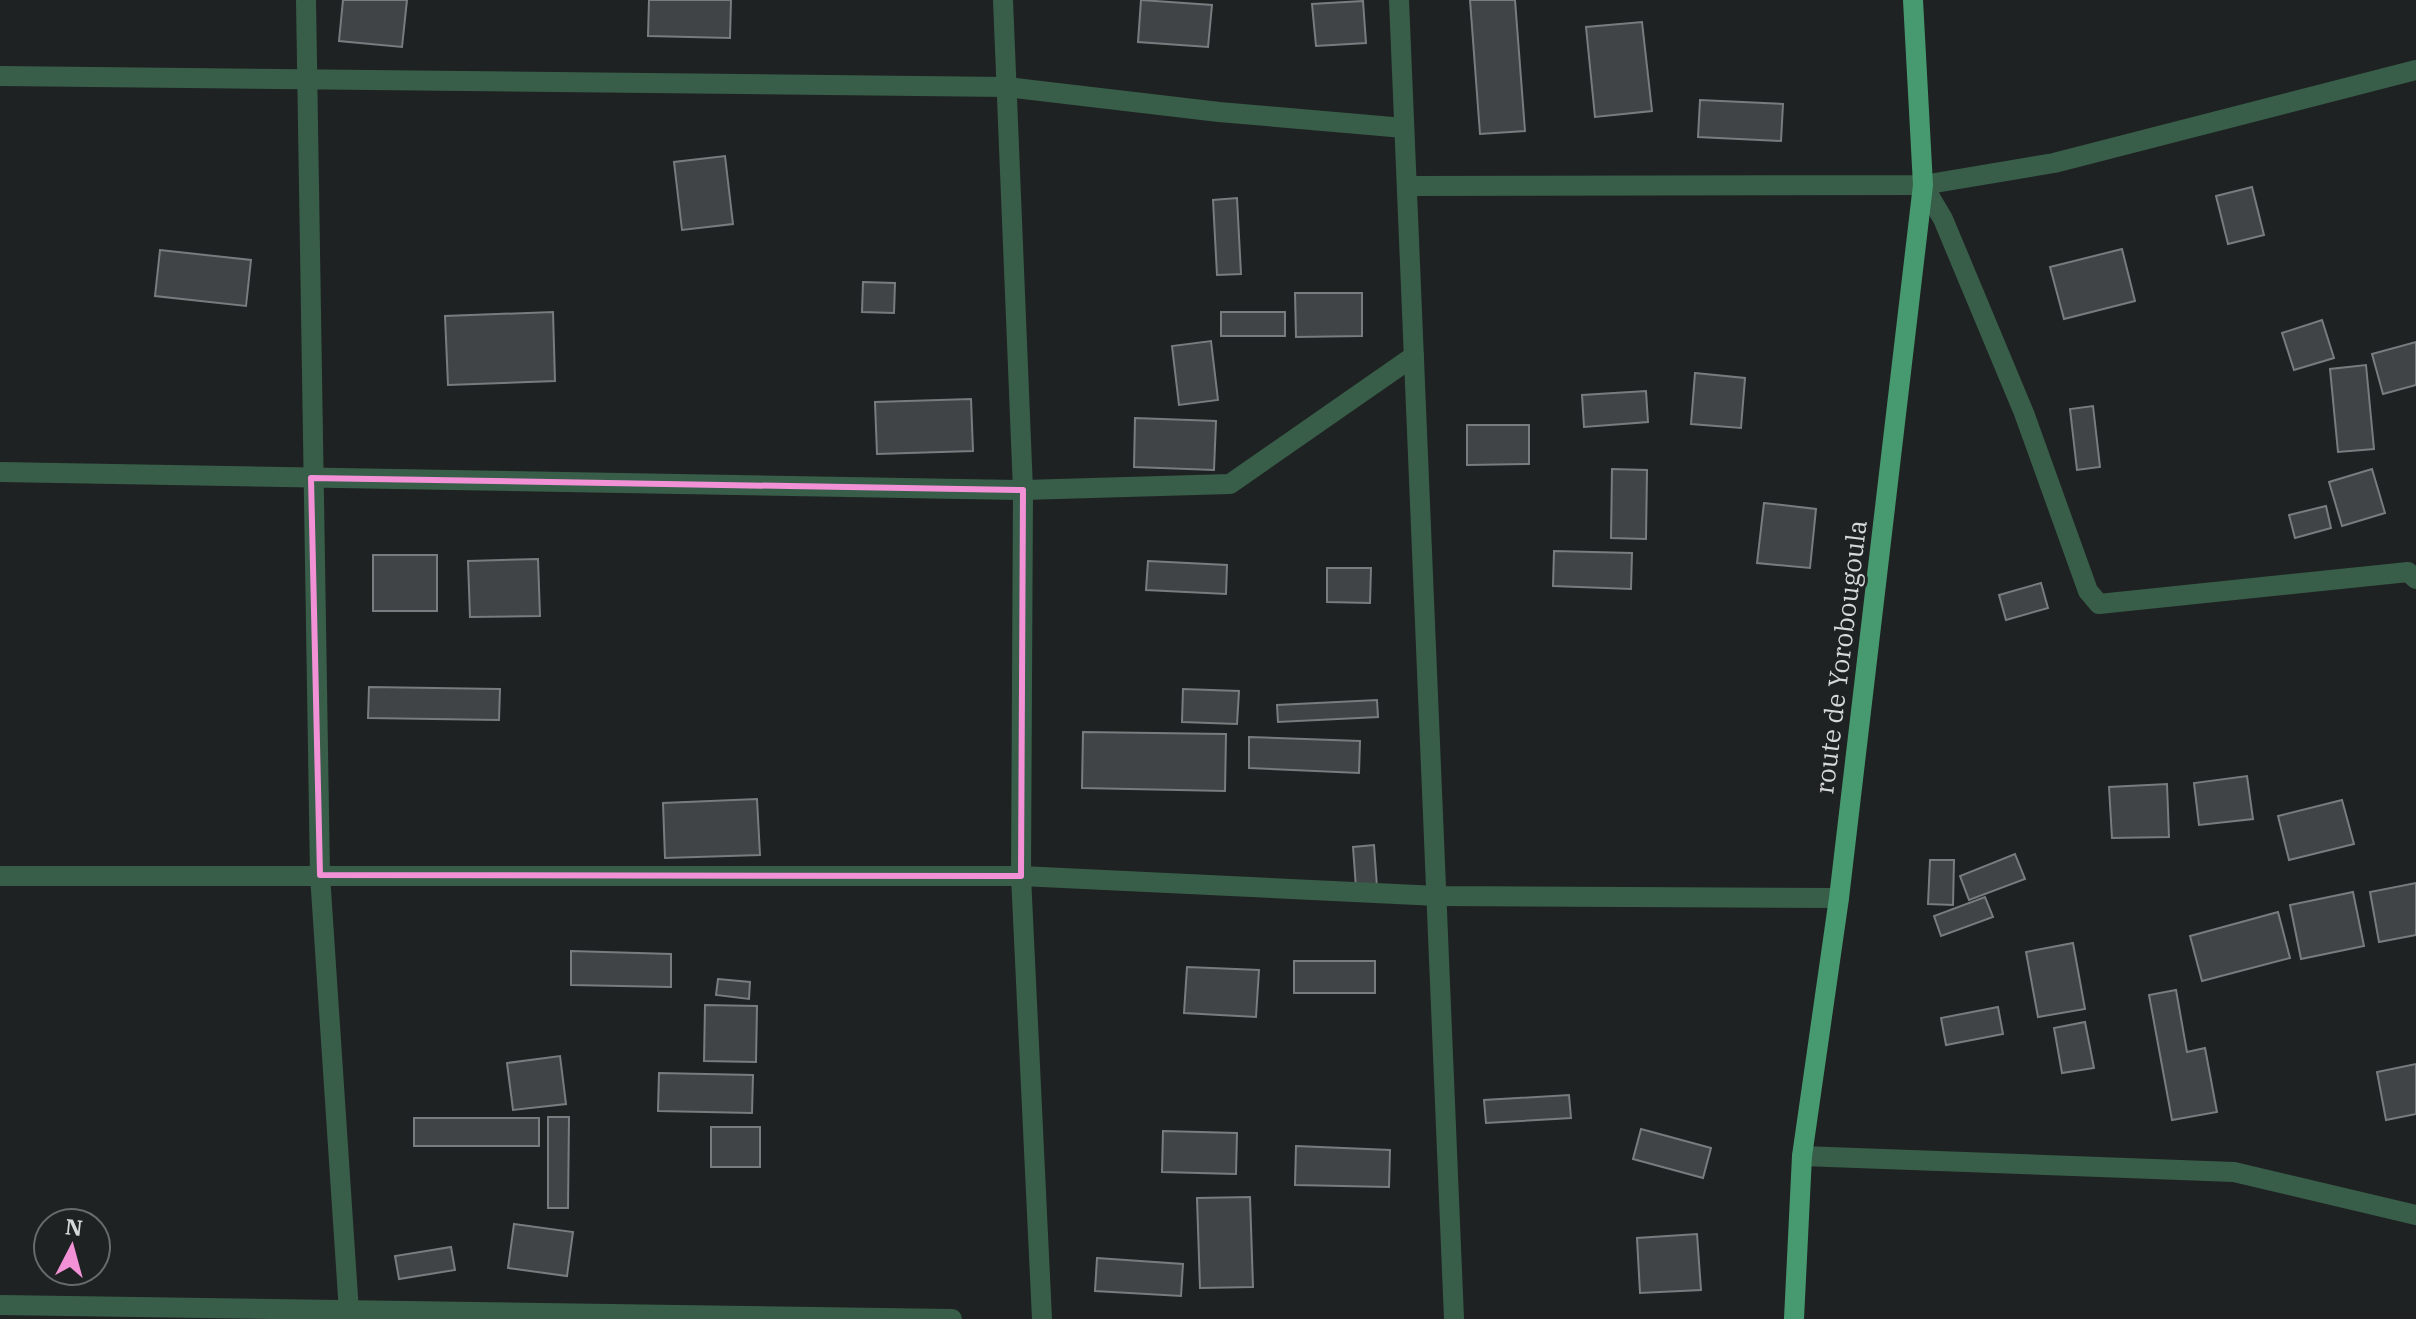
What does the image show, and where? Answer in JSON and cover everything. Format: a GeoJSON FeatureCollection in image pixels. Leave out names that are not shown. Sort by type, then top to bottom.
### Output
{"type":"FeatureCollection","features":[{"type":"Feature","properties":{"kind":"main road","name":"route de Yorobougoula"},"geometry":{"type":"LineString","coordinates":[[1794,1319],[1802,1156],[1839,898],[1923,185],[1913,0]]}},
{"type":"Feature","properties":{"kind":"street"},"geometry":{"type":"LineString","coordinates":[[306,0],[311,478],[320,875],[349,1312]]}},
{"type":"Feature","properties":{"kind":"street"},"geometry":{"type":"LineString","coordinates":[[1003,0],[1023,490],[1021,876],[1042,1319]]}},
{"type":"Feature","properties":{"kind":"street"},"geometry":{"type":"LineString","coordinates":[[1399,0],[1454,1319]]}},
{"type":"Feature","properties":{"kind":"street"},"geometry":{"type":"LineString","coordinates":[[1407,186],[1923,185],[2054,163],[2416,70]]}},
{"type":"Feature","properties":{"kind":"street"},"geometry":{"type":"LineString","coordinates":[[0,76],[1007,87],[1404,128]]}},
{"type":"Feature","properties":{"kind":"street"},"geometry":{"type":"LineString","coordinates":[[1923,185],[1943,219],[2024,413],[2088,591],[2099,604],[2408,572],[2416,579]]}},
{"type":"Feature","properties":{"kind":"street"},"geometry":{"type":"LineString","coordinates":[[0,472],[1023,490],[1230,484],[1414,356]]}},
{"type":"Feature","properties":{"kind":"street"},"geometry":{"type":"LineString","coordinates":[[0,876],[1021,876],[1438,896],[1839,898]]}},
{"type":"Feature","properties":{"kind":"street"},"geometry":{"type":"LineString","coordinates":[[1802,1156],[2234,1172],[2416,1215]]}},
{"type":"Feature","properties":{"kind":"street"},"geometry":{"type":"LineString","coordinates":[[0,1305],[349,1312],[390,1316],[952,1319]]}},
{"type":"Feature","properties":{"kind":"highlighted area"},"geometry":{"type":"Polygon","coordinates":[[[311,478],[1023,490],[1021,876],[320,875],[311,478]]]}},
{"type":"Feature","properties":{"kind":"building"},"geometry":{"type":"Polygon","coordinates":[[[343,0],[407,0],[402,47],[339,41],[343,0]]]}},
{"type":"Feature","properties":{"kind":"building"},"geometry":{"type":"Polygon","coordinates":[[[649,0],[731,0],[730,38],[648,36],[649,0]]]}},
{"type":"Feature","properties":{"kind":"building"},"geometry":{"type":"Polygon","coordinates":[[[1141,0],[1212,5],[1208,47],[1138,42],[1141,0]]]}},
{"type":"Feature","properties":{"kind":"building"},"geometry":{"type":"Polygon","coordinates":[[[1470,0],[1515,0],[1525,131],[1480,134],[1470,0]]]}},
{"type":"Feature","properties":{"kind":"building"},"geometry":{"type":"Polygon","coordinates":[[[1363,1],[1366,43],[1316,46],[1312,4],[1363,1]]]}},
{"type":"Feature","properties":{"kind":"building"},"geometry":{"type":"Polygon","coordinates":[[[1642,22],[1652,111],[1595,117],[1586,27],[1642,22]]]}},
{"type":"Feature","properties":{"kind":"building"},"geometry":{"type":"Polygon","coordinates":[[[1700,100],[1783,104],[1781,141],[1698,137],[1700,100]]]}},
{"type":"Feature","properties":{"kind":"building"},"geometry":{"type":"Polygon","coordinates":[[[725,156],[733,224],[682,230],[674,162],[725,156]]]}},
{"type":"Feature","properties":{"kind":"building"},"geometry":{"type":"Polygon","coordinates":[[[2252,187],[2264,235],[2228,244],[2216,196],[2252,187]]]}},
{"type":"Feature","properties":{"kind":"building"},"geometry":{"type":"Polygon","coordinates":[[[1237,198],[1241,274],[1217,275],[1213,200],[1237,198]]]}},
{"type":"Feature","properties":{"kind":"building"},"geometry":{"type":"Polygon","coordinates":[[[2122,249],[2135,301],[2064,319],[2050,267],[2122,249]]]}},
{"type":"Feature","properties":{"kind":"building"},"geometry":{"type":"Polygon","coordinates":[[[160,250],[251,260],[246,306],[155,296],[160,250]]]}},
{"type":"Feature","properties":{"kind":"building"},"geometry":{"type":"Polygon","coordinates":[[[863,282],[895,283],[894,313],[862,312],[863,282]]]}},
{"type":"Feature","properties":{"kind":"building"},"geometry":{"type":"Polygon","coordinates":[[[1295,293],[1362,293],[1362,336],[1296,337],[1295,293]]]}},
{"type":"Feature","properties":{"kind":"building"},"geometry":{"type":"Polygon","coordinates":[[[553,312],[555,381],[448,385],[445,316],[553,312]]]}},
{"type":"Feature","properties":{"kind":"building"},"geometry":{"type":"Polygon","coordinates":[[[1221,312],[1285,312],[1285,336],[1221,336],[1221,312]]]}},
{"type":"Feature","properties":{"kind":"building"},"geometry":{"type":"Polygon","coordinates":[[[2322,320],[2334,358],[2294,370],[2282,333],[2322,320]]]}},
{"type":"Feature","properties":{"kind":"building"},"geometry":{"type":"Polygon","coordinates":[[[1211,341],[1218,400],[1179,405],[1172,346],[1211,341]]]}},
{"type":"Feature","properties":{"kind":"building"},"geometry":{"type":"Polygon","coordinates":[[[2416,342],[2416,385],[2383,394],[2372,354],[2416,342]]]}},
{"type":"Feature","properties":{"kind":"building"},"geometry":{"type":"Polygon","coordinates":[[[2366,365],[2374,449],[2338,452],[2330,369],[2366,365]]]}},
{"type":"Feature","properties":{"kind":"building"},"geometry":{"type":"Polygon","coordinates":[[[1695,373],[1745,378],[1741,428],[1691,424],[1695,373]]]}},
{"type":"Feature","properties":{"kind":"building"},"geometry":{"type":"Polygon","coordinates":[[[1646,391],[1648,422],[1584,427],[1582,395],[1646,391]]]}},
{"type":"Feature","properties":{"kind":"building"},"geometry":{"type":"Polygon","coordinates":[[[971,399],[973,451],[877,454],[875,402],[971,399]]]}},
{"type":"Feature","properties":{"kind":"building"},"geometry":{"type":"Polygon","coordinates":[[[2093,406],[2100,467],[2077,470],[2070,409],[2093,406]]]}},
{"type":"Feature","properties":{"kind":"building"},"geometry":{"type":"Polygon","coordinates":[[[1135,418],[1216,421],[1214,470],[1134,467],[1135,418]]]}},
{"type":"Feature","properties":{"kind":"building"},"geometry":{"type":"Polygon","coordinates":[[[1467,425],[1529,425],[1529,464],[1467,465],[1467,425]]]}},
{"type":"Feature","properties":{"kind":"building"},"geometry":{"type":"Polygon","coordinates":[[[1612,469],[1647,470],[1646,539],[1611,538],[1612,469]]]}},
{"type":"Feature","properties":{"kind":"building"},"geometry":{"type":"Polygon","coordinates":[[[2372,469],[2385,513],[2342,526],[2329,482],[2372,469]]]}},
{"type":"Feature","properties":{"kind":"building"},"geometry":{"type":"Polygon","coordinates":[[[1764,503],[1816,509],[1810,568],[1757,563],[1764,503]]]}},
{"type":"Feature","properties":{"kind":"building"},"geometry":{"type":"Polygon","coordinates":[[[2326,506],[2331,528],[2295,538],[2289,515],[2326,506]]]}},
{"type":"Feature","properties":{"kind":"building"},"geometry":{"type":"Polygon","coordinates":[[[1554,551],[1632,553],[1631,589],[1553,586],[1554,551]]]}},
{"type":"Feature","properties":{"kind":"building"},"geometry":{"type":"Polygon","coordinates":[[[373,555],[437,555],[437,611],[373,611],[373,555]]]}},
{"type":"Feature","properties":{"kind":"building"},"geometry":{"type":"Polygon","coordinates":[[[538,559],[540,616],[470,617],[468,561],[538,559]]]}},
{"type":"Feature","properties":{"kind":"building"},"geometry":{"type":"Polygon","coordinates":[[[1148,561],[1227,565],[1226,594],[1146,590],[1148,561]]]}},
{"type":"Feature","properties":{"kind":"building"},"geometry":{"type":"Polygon","coordinates":[[[1327,568],[1371,568],[1370,603],[1327,602],[1327,568]]]}},
{"type":"Feature","properties":{"kind":"building"},"geometry":{"type":"Polygon","coordinates":[[[2041,583],[2048,608],[2006,620],[1999,595],[2041,583]]]}},
{"type":"Feature","properties":{"kind":"building"},"geometry":{"type":"Polygon","coordinates":[[[369,687],[500,689],[499,720],[368,718],[369,687]]]}},
{"type":"Feature","properties":{"kind":"building"},"geometry":{"type":"Polygon","coordinates":[[[1183,689],[1239,691],[1237,724],[1182,722],[1183,689]]]}},
{"type":"Feature","properties":{"kind":"building"},"geometry":{"type":"Polygon","coordinates":[[[1377,700],[1378,717],[1278,722],[1277,705],[1377,700]]]}},
{"type":"Feature","properties":{"kind":"building"},"geometry":{"type":"Polygon","coordinates":[[[1083,732],[1226,734],[1225,791],[1082,788],[1083,732]]]}},
{"type":"Feature","properties":{"kind":"building"},"geometry":{"type":"Polygon","coordinates":[[[1249,737],[1360,741],[1359,773],[1249,768],[1249,737]]]}},
{"type":"Feature","properties":{"kind":"building"},"geometry":{"type":"Polygon","coordinates":[[[2247,776],[2253,819],[2199,825],[2194,783],[2247,776]]]}},
{"type":"Feature","properties":{"kind":"building"},"geometry":{"type":"Polygon","coordinates":[[[2167,784],[2169,837],[2112,838],[2109,787],[2167,784]]]}},
{"type":"Feature","properties":{"kind":"building"},"geometry":{"type":"Polygon","coordinates":[[[757,799],[760,855],[665,858],[663,803],[757,799]]]}},
{"type":"Feature","properties":{"kind":"building"},"geometry":{"type":"Polygon","coordinates":[[[2342,800],[2354,844],[2289,860],[2278,816],[2342,800]]]}},
{"type":"Feature","properties":{"kind":"building"},"geometry":{"type":"Polygon","coordinates":[[[1374,845],[1377,887],[1356,888],[1353,847],[1374,845]]]}},
{"type":"Feature","properties":{"kind":"building"},"geometry":{"type":"Polygon","coordinates":[[[2015,854],[2025,879],[1969,900],[1960,876],[2015,854]]]}},
{"type":"Feature","properties":{"kind":"building"},"geometry":{"type":"Polygon","coordinates":[[[1930,860],[1954,860],[1953,905],[1928,904],[1930,860]]]}},
{"type":"Feature","properties":{"kind":"building"},"geometry":{"type":"Polygon","coordinates":[[[2416,883],[2416,935],[2379,942],[2370,892],[2416,883]]]}},
{"type":"Feature","properties":{"kind":"building"},"geometry":{"type":"Polygon","coordinates":[[[2353,892],[2364,946],[2301,959],[2290,905],[2353,892]]]}},
{"type":"Feature","properties":{"kind":"building"},"geometry":{"type":"Polygon","coordinates":[[[1985,897],[1993,917],[1941,936],[1934,916],[1985,897]]]}},
{"type":"Feature","properties":{"kind":"building"},"geometry":{"type":"Polygon","coordinates":[[[2278,912],[2290,958],[2202,981],[2190,936],[2278,912]]]}},
{"type":"Feature","properties":{"kind":"building"},"geometry":{"type":"Polygon","coordinates":[[[2073,943],[2085,1009],[2038,1017],[2026,952],[2073,943]]]}},
{"type":"Feature","properties":{"kind":"building"},"geometry":{"type":"Polygon","coordinates":[[[571,951],[671,954],[671,987],[571,985],[571,951]]]}},
{"type":"Feature","properties":{"kind":"building"},"geometry":{"type":"Polygon","coordinates":[[[1294,961],[1375,961],[1375,993],[1294,993],[1294,961]]]}},
{"type":"Feature","properties":{"kind":"building"},"geometry":{"type":"Polygon","coordinates":[[[1187,967],[1259,970],[1256,1017],[1184,1013],[1187,967]]]}},
{"type":"Feature","properties":{"kind":"building"},"geometry":{"type":"Polygon","coordinates":[[[718,979],[750,982],[749,999],[716,995],[718,979]]]}},
{"type":"Feature","properties":{"kind":"building"},"geometry":{"type":"Polygon","coordinates":[[[2176,990],[2187,1052],[2205,1048],[2217,1112],[2172,1120],[2149,995],[2176,990]]]}},
{"type":"Feature","properties":{"kind":"building"},"geometry":{"type":"Polygon","coordinates":[[[705,1005],[757,1006],[756,1062],[704,1061],[705,1005]]]}},
{"type":"Feature","properties":{"kind":"building"},"geometry":{"type":"Polygon","coordinates":[[[1998,1007],[2003,1034],[1946,1045],[1941,1018],[1998,1007]]]}},
{"type":"Feature","properties":{"kind":"building"},"geometry":{"type":"Polygon","coordinates":[[[2085,1022],[2094,1068],[2062,1073],[2054,1028],[2085,1022]]]}},
{"type":"Feature","properties":{"kind":"building"},"geometry":{"type":"Polygon","coordinates":[[[560,1056],[566,1104],[513,1110],[507,1063],[560,1056]]]}},
{"type":"Feature","properties":{"kind":"building"},"geometry":{"type":"Polygon","coordinates":[[[2416,1064],[2416,1114],[2386,1120],[2377,1072],[2416,1064]]]}},
{"type":"Feature","properties":{"kind":"building"},"geometry":{"type":"Polygon","coordinates":[[[659,1073],[753,1075],[752,1113],[658,1111],[659,1073]]]}},
{"type":"Feature","properties":{"kind":"building"},"geometry":{"type":"Polygon","coordinates":[[[1569,1095],[1571,1118],[1486,1123],[1484,1100],[1569,1095]]]}},
{"type":"Feature","properties":{"kind":"building"},"geometry":{"type":"Polygon","coordinates":[[[548,1117],[569,1117],[568,1208],[548,1208],[548,1117]]]}},
{"type":"Feature","properties":{"kind":"building"},"geometry":{"type":"Polygon","coordinates":[[[414,1118],[539,1118],[539,1146],[414,1146],[414,1118]]]}},
{"type":"Feature","properties":{"kind":"building"},"geometry":{"type":"Polygon","coordinates":[[[711,1127],[760,1127],[760,1167],[711,1167],[711,1127]]]}},
{"type":"Feature","properties":{"kind":"building"},"geometry":{"type":"Polygon","coordinates":[[[1641,1129],[1711,1148],[1703,1178],[1633,1159],[1641,1129]]]}},
{"type":"Feature","properties":{"kind":"building"},"geometry":{"type":"Polygon","coordinates":[[[1163,1131],[1237,1133],[1236,1174],[1162,1172],[1163,1131]]]}},
{"type":"Feature","properties":{"kind":"building"},"geometry":{"type":"Polygon","coordinates":[[[1296,1146],[1390,1150],[1389,1187],[1295,1185],[1296,1146]]]}},
{"type":"Feature","properties":{"kind":"building"},"geometry":{"type":"Polygon","coordinates":[[[1250,1197],[1253,1287],[1200,1288],[1197,1198],[1250,1197]]]}},
{"type":"Feature","properties":{"kind":"building"},"geometry":{"type":"Polygon","coordinates":[[[514,1224],[573,1232],[567,1276],[508,1268],[514,1224]]]}},
{"type":"Feature","properties":{"kind":"building"},"geometry":{"type":"Polygon","coordinates":[[[1697,1234],[1701,1290],[1640,1293],[1637,1238],[1697,1234]]]}},
{"type":"Feature","properties":{"kind":"building"},"geometry":{"type":"Polygon","coordinates":[[[451,1247],[455,1270],[399,1279],[395,1256],[451,1247]]]}},
{"type":"Feature","properties":{"kind":"building"},"geometry":{"type":"Polygon","coordinates":[[[1097,1258],[1183,1264],[1181,1296],[1095,1291],[1097,1258]]]}}]}
